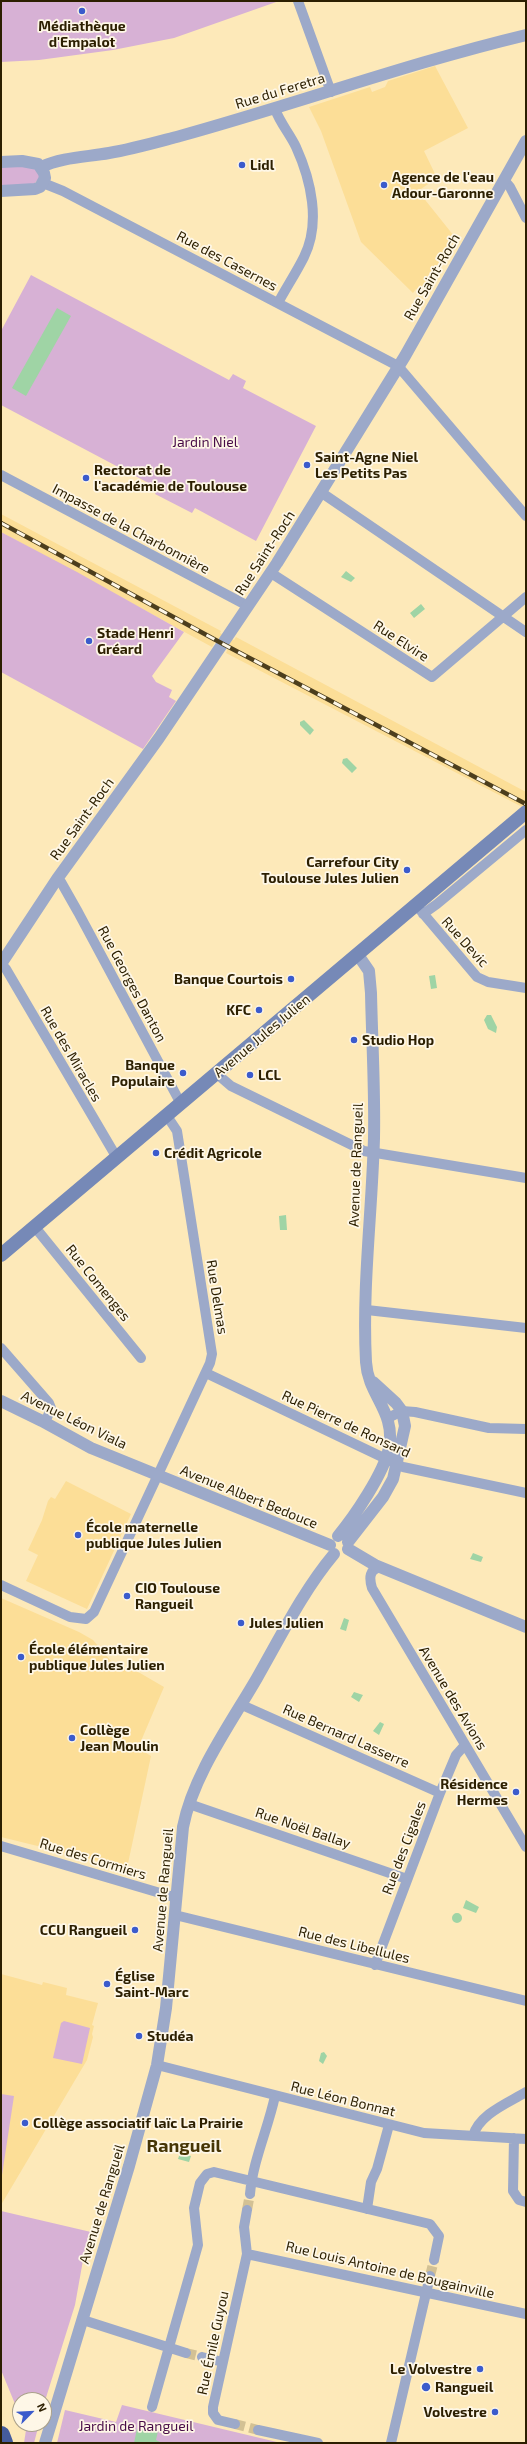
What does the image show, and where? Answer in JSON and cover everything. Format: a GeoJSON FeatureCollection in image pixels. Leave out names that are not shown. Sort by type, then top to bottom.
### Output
{"type":"FeatureCollection","features":[{"type":"Feature","properties":{"kind":"highway"},"geometry":{"type":"LineString","coordinates":[[1,2435],[4,2443]]}},
{"type":"Feature","properties":{"kind":"main road","name":"Avenue Jules Julien"},"geometry":{"type":"LineString","coordinates":[[1,1254],[358,955],[419,910],[524,814]]}},
{"type":"Feature","properties":{"kind":"street"},"geometry":{"type":"LineString","coordinates":[[298,1],[332,92]]}},
{"type":"Feature","properties":{"kind":"street","name":"Rue du Feretra"},"geometry":{"type":"LineString","coordinates":[[41,167],[56,162],[133,148],[275,109],[439,58],[526,34]]}},
{"type":"Feature","properties":{"kind":"street"},"geometry":{"type":"LineString","coordinates":[[275,109],[302,163],[311,192],[313,216],[310,236],[304,256],[278,303]]}},
{"type":"Feature","properties":{"kind":"street","name":"Rue Saint-Roch"},"geometry":{"type":"LineString","coordinates":[[1,964],[57,879],[159,738],[271,573],[322,493],[398,366],[526,141]]}},
{"type":"Feature","properties":{"kind":"street"},"geometry":{"type":"LineString","coordinates":[[1,162],[33,162],[41,167],[45,178],[43,183],[34,189],[1,191]]}},
{"type":"Feature","properties":{"kind":"street"},"geometry":{"type":"LineString","coordinates":[[504,180],[510,187],[526,218]]}},
{"type":"Feature","properties":{"kind":"street","name":"Rue des Casernes"},"geometry":{"type":"LineString","coordinates":[[43,183],[63,191],[398,366]]}},
{"type":"Feature","properties":{"kind":"street"},"geometry":{"type":"LineString","coordinates":[[398,366],[526,516]]}},
{"type":"Feature","properties":{"kind":"street","name":"Impasse de la Charbonnière"},"geometry":{"type":"LineString","coordinates":[[1,476],[248,606]]}},
{"type":"Feature","properties":{"kind":"street"},"geometry":{"type":"LineString","coordinates":[[322,493],[526,632]]}},
{"type":"Feature","properties":{"kind":"street","name":"Rue Elvire"},"geometry":{"type":"LineString","coordinates":[[271,573],[432,677],[526,598]]}},
{"type":"Feature","properties":{"kind":"street","name":"Avenue Jules Julien"},"geometry":{"type":"LineString","coordinates":[[419,910],[437,904],[526,830]]}},
{"type":"Feature","properties":{"kind":"street","name":"Rue Georges Danton"},"geometry":{"type":"LineString","coordinates":[[57,879],[61,882],[78,912],[181,1104]]}},
{"type":"Feature","properties":{"kind":"street","name":"Rue Devic"},"geometry":{"type":"LineString","coordinates":[[419,910],[477,977],[488,982],[526,988]]}},
{"type":"Feature","properties":{"kind":"street","name":"Avenue de Rangueil"},"geometry":{"type":"LineString","coordinates":[[340,1547],[385,1460],[390,1438],[388,1418],[369,1379],[366,1363],[373,1154],[371,979],[367,966],[358,955]]}},
{"type":"Feature","properties":{"kind":"street","name":"Rue des Miracles"},"geometry":{"type":"LineString","coordinates":[[1,964],[6,968],[117,1158]]}},
{"type":"Feature","properties":{"kind":"street"},"geometry":{"type":"LineString","coordinates":[[217,1074],[231,1086],[358,1149],[373,1154],[526,1178]]}},
{"type":"Feature","properties":{"kind":"street","name":"Rue Delmas"},"geometry":{"type":"LineString","coordinates":[[1,1585],[80,1619],[90,1616],[94,1612],[157,1474],[206,1373],[212,1354],[177,1131],[166,1116]]}},
{"type":"Feature","properties":{"kind":"street","name":"Rue Comenges"},"geometry":{"type":"LineString","coordinates":[[34,1226],[141,1358]]}},
{"type":"Feature","properties":{"kind":"street"},"geometry":{"type":"LineString","coordinates":[[367,1310],[526,1328]]}},
{"type":"Feature","properties":{"kind":"street"},"geometry":{"type":"LineString","coordinates":[[1,1348],[49,1402],[51,1408],[47,1418],[42,1420]]}},
{"type":"Feature","properties":{"kind":"street","name":"Rue Pierre de Ronsard"},"geometry":{"type":"LineString","coordinates":[[206,1373],[398,1465],[468,1482],[526,1493]]}},
{"type":"Feature","properties":{"kind":"street"},"geometry":{"type":"LineString","coordinates":[[369,1379],[402,1411],[488,1428],[526,1429]]}},
{"type":"Feature","properties":{"kind":"street","name":"Avenue Léon Viala"},"geometry":{"type":"LineString","coordinates":[[1,1401],[42,1420],[85,1445],[157,1474]]}},
{"type":"Feature","properties":{"kind":"street"},"geometry":{"type":"LineString","coordinates":[[388,1418],[402,1411]]}},
{"type":"Feature","properties":{"kind":"street","name":"Avenue de Rangueil"},"geometry":{"type":"LineString","coordinates":[[45,2443],[83,2320],[157,2065],[166,2008],[183,1827],[189,1804],[203,1772],[314,1580],[383,1496],[398,1465],[405,1426],[402,1411]]}},
{"type":"Feature","properties":{"kind":"street","name":"Avenue Albert Bedouce"},"geometry":{"type":"LineString","coordinates":[[157,1474],[340,1547],[378,1566],[526,1627]]}},
{"type":"Feature","properties":{"kind":"street","name":"Avenue des Avions"},"geometry":{"type":"LineString","coordinates":[[378,1566],[371,1573],[369,1579],[372,1588],[526,1847]]}},
{"type":"Feature","properties":{"kind":"street","name":"Rue Bernard Lasserre"},"geometry":{"type":"LineString","coordinates":[[242,1705],[440,1792]]}},
{"type":"Feature","properties":{"kind":"street","name":"Rue des Cigales"},"geometry":{"type":"LineString","coordinates":[[375,1965],[440,1792],[456,1755],[465,1745]]}},
{"type":"Feature","properties":{"kind":"street","name":"Rue Noël Ballay"},"geometry":{"type":"LineString","coordinates":[[189,1804],[408,1879]]}},
{"type":"Feature","properties":{"kind":"street","name":"Rue des Cormiers"},"geometry":{"type":"LineString","coordinates":[[1,1846],[177,1898]]}},
{"type":"Feature","properties":{"kind":"street","name":"Rue des Libellules"},"geometry":{"type":"LineString","coordinates":[[175,1915],[526,2001]]}},
{"type":"Feature","properties":{"kind":"street","name":"Rue Léon Bonnat"},"geometry":{"type":"LineString","coordinates":[[157,2065],[389,2125],[435,2135],[526,2138]]}},
{"type":"Feature","properties":{"kind":"street"},"geometry":{"type":"LineString","coordinates":[[473,2136],[476,2127],[484,2118],[526,2092]]}},
{"type":"Feature","properties":{"kind":"street"},"geometry":{"type":"LineString","coordinates":[[250,2194],[251,2181],[275,2096]]}},
{"type":"Feature","properties":{"kind":"street"},"geometry":{"type":"LineString","coordinates":[[484,2118],[485,2137]]}},
{"type":"Feature","properties":{"kind":"street"},"geometry":{"type":"LineString","coordinates":[[367,2209],[371,2182],[378,2169],[389,2125]]}},
{"type":"Feature","properties":{"kind":"street"},"geometry":{"type":"LineString","coordinates":[[514,2138],[513,2190],[519,2200],[526,2202]]}},
{"type":"Feature","properties":{"kind":"street"},"geometry":{"type":"LineString","coordinates":[[152,2407],[198,2245],[194,2208],[200,2183],[207,2174],[214,2172],[430,2224],[439,2236],[434,2260]]}},
{"type":"Feature","properties":{"kind":"street","name":"Rue Émile Guyou"},"geometry":{"type":"LineString","coordinates":[[235,2424],[218,2420],[213,2413],[247,2254],[244,2227],[247,2210]]}},
{"type":"Feature","properties":{"kind":"street","name":"Rue Louis Antoine de Bougainville"},"geometry":{"type":"LineString","coordinates":[[247,2254],[526,2314]]}},
{"type":"Feature","properties":{"kind":"street"},"geometry":{"type":"LineString","coordinates":[[391,2443],[430,2276]]}},
{"type":"Feature","properties":{"kind":"street"},"geometry":{"type":"LineString","coordinates":[[83,2320],[186,2353]]}},
{"type":"Feature","properties":{"kind":"street"},"geometry":{"type":"LineString","coordinates":[[202,2357],[223,2362]]}},
{"type":"Feature","properties":{"kind":"street"},"geometry":{"type":"LineString","coordinates":[[258,2430],[318,2443]]}},
{"type":"Feature","properties":{"kind":"shaded area","name":"Agence de l'eau Adour-Garonne"},"geometry":{"type":"Polygon","coordinates":[[[435,66],[468,128],[424,151],[437,178],[418,191],[454,236],[419,298],[419,292],[416,289],[413,293],[361,242],[321,131],[309,107],[370,87],[372,92],[385,87],[388,81],[435,66]]]}},
{"type":"Feature","properties":{"kind":"shaded area"},"geometry":{"type":"Polygon","coordinates":[[[57,308],[71,316],[26,396],[12,388],[57,308]]]}},
{"type":"Feature","properties":{"kind":"shaded area"},"geometry":{"type":"Polygon","coordinates":[[[1,514],[221,631],[220,633],[234,640],[236,637],[526,792],[526,809],[226,653],[228,648],[215,642],[212,647],[1,532],[1,514]]]}},
{"type":"Feature","properties":{"kind":"shaded area"},"geometry":{"type":"Polygon","coordinates":[[[346,571],[355,578],[351,582],[341,577],[346,571]]]}},
{"type":"Feature","properties":{"kind":"shaded area"},"geometry":{"type":"Polygon","coordinates":[[[421,604],[425,609],[414,618],[410,613],[421,604]]]}},
{"type":"Feature","properties":{"kind":"shaded area"},"geometry":{"type":"Polygon","coordinates":[[[304,720],[314,730],[310,735],[300,725],[300,722],[304,720]]]}},
{"type":"Feature","properties":{"kind":"shaded area"},"geometry":{"type":"Polygon","coordinates":[[[347,758],[357,768],[352,773],[342,763],[343,759],[347,758]]]}},
{"type":"Feature","properties":{"kind":"shaded area"},"geometry":{"type":"Polygon","coordinates":[[[435,975],[437,988],[431,989],[429,976],[435,975]]]}},
{"type":"Feature","properties":{"kind":"shaded area"},"geometry":{"type":"Polygon","coordinates":[[[487,1015],[491,1015],[497,1027],[496,1033],[488,1029],[484,1020],[487,1015]]]}},
{"type":"Feature","properties":{"kind":"shaded area"},"geometry":{"type":"Polygon","coordinates":[[[286,1215],[287,1230],[280,1230],[279,1216],[286,1215]]]}},
{"type":"Feature","properties":{"kind":"shaded area","name":"École maternelle publique Jules Julien"},"geometry":{"type":"Polygon","coordinates":[[[66,1481],[131,1514],[87,1609],[26,1581],[38,1555],[28,1550],[42,1520],[48,1501],[51,1497],[55,1499],[66,1481]]]}},
{"type":"Feature","properties":{"kind":"shaded area"},"geometry":{"type":"Polygon","coordinates":[[[473,1553],[483,1557],[481,1562],[470,1559],[473,1553]]]}},
{"type":"Feature","properties":{"kind":"shaded area","name":"Collège Jean Moulin"},"geometry":{"type":"Polygon","coordinates":[[[1,1598],[79,1632],[93,1640],[111,1661],[140,1673],[164,1687],[138,1748],[151,1756],[127,1868],[1,1837],[1,1598]]]}},
{"type":"Feature","properties":{"kind":"shaded area"},"geometry":{"type":"Polygon","coordinates":[[[344,1618],[349,1620],[346,1631],[340,1629],[344,1618]]]}},
{"type":"Feature","properties":{"kind":"shaded area"},"geometry":{"type":"Polygon","coordinates":[[[354,1692],[363,1695],[359,1702],[351,1697],[354,1692]]]}},
{"type":"Feature","properties":{"kind":"shaded area"},"geometry":{"type":"Polygon","coordinates":[[[380,1722],[384,1724],[379,1735],[373,1731],[380,1722]]]}},
{"type":"Feature","properties":{"kind":"shaded area"},"geometry":{"type":"Polygon","coordinates":[[[466,1900],[479,1907],[476,1913],[463,1908],[466,1900]]]}},
{"type":"Feature","properties":{"kind":"shaded area"},"geometry":{"type":"Polygon","coordinates":[[[457,1913],[462,1918],[457,1923],[452,1918],[457,1913]]]}},
{"type":"Feature","properties":{"kind":"shaded area","name":"Collège associatif laïc La Prairie"},"geometry":{"type":"Polygon","coordinates":[[[1,1974],[42,1985],[43,1982],[67,1988],[66,1995],[98,2003],[92,2025],[94,2026],[92,2034],[93,2037],[87,2060],[1,2205],[1,1974]]]}},
{"type":"Feature","properties":{"kind":"shaded area"},"geometry":{"type":"Polygon","coordinates":[[[324,2052],[327,2056],[323,2064],[319,2061],[321,2053],[324,2052]]]}},
{"type":"Feature","properties":{"kind":"shaded area"},"geometry":{"type":"Polygon","coordinates":[[[180,2153],[191,2156],[189,2162],[178,2159],[180,2153]]]}},
{"type":"Feature","properties":{"kind":"shaded area"},"geometry":{"type":"Polygon","coordinates":[[[144,2427],[158,2431],[156,2440],[162,2443],[134,2443],[137,2429],[143,2430],[144,2427]]]}},
{"type":"Feature","properties":{"kind":"green space"},"geometry":{"type":"Polygon","coordinates":[[[1,1],[279,1],[174,38],[113,50],[39,60],[1,62],[1,1]]]}},
{"type":"Feature","properties":{"kind":"green space"},"geometry":{"type":"Polygon","coordinates":[[[22,164],[37,169],[40,177],[34,184],[1,188],[1,165],[22,164]]]}},
{"type":"Feature","properties":{"kind":"green space","name":"Jardin Niel"},"geometry":{"type":"Polygon","coordinates":[[[31,275],[229,380],[233,374],[246,381],[243,388],[316,426],[256,541],[195,508],[192,513],[155,494],[158,488],[1,405],[1,331],[31,275]]]}},
{"type":"Feature","properties":{"kind":"green space","name":"Stade Henri Gréard"},"geometry":{"type":"Polygon","coordinates":[[[1,532],[77,572],[184,632],[152,676],[156,682],[172,690],[169,697],[176,701],[143,749],[1,672],[1,532]]]}},
{"type":"Feature","properties":{"kind":"green space"},"geometry":{"type":"Polygon","coordinates":[[[64,2021],[90,2028],[82,2064],[53,2058],[61,2023],[64,2021]]]}},
{"type":"Feature","properties":{"kind":"green space"},"geometry":{"type":"Polygon","coordinates":[[[1,2094],[14,2096],[2,2175],[1,2174],[1,2094]]]}},
{"type":"Feature","properties":{"kind":"green space"},"geometry":{"type":"Polygon","coordinates":[[[1,2211],[91,2232],[85,2249],[75,2305],[48,2392],[12,2392],[12,2397],[1,2370],[1,2211]]]}},
{"type":"Feature","properties":{"kind":"green space","name":"Jardin de Rangueil"},"geometry":{"type":"Polygon","coordinates":[[[122,2405],[281,2443],[57,2443],[65,2410],[116,2422],[122,2405]]]}},
{"type":"Feature","properties":{"kind":"green space"},"geometry":{"type":"Polygon","coordinates":[[[26,2432],[37,2432],[34,2443],[24,2443],[26,2432]]]}},
{"type":"Feature","properties":{"kind":"tunnel"},"geometry":{"type":"LineString","coordinates":[[247,2210],[250,2194]]}},
{"type":"Feature","properties":{"kind":"tunnel"},"geometry":{"type":"LineString","coordinates":[[430,2276],[434,2260]]}},
{"type":"Feature","properties":{"kind":"tunnel"},"geometry":{"type":"LineString","coordinates":[[186,2353],[202,2357]]}},
{"type":"Feature","properties":{"kind":"tunnel"},"geometry":{"type":"LineString","coordinates":[[235,2424],[258,2430]]}},
{"type":"Feature","properties":{"kind":"railway"},"geometry":{"type":"LineString","coordinates":[[1,523],[223,644],[526,804]]}},
{"type":"Feature","properties":{"kind":"place","name":"Médiathèque d'Empalot"},"geometry":{"type":"Point","coordinates":[82,11]}},
{"type":"Feature","properties":{"kind":"place","name":"Lidl"},"geometry":{"type":"Point","coordinates":[242,165]}},
{"type":"Feature","properties":{"kind":"place","name":"Agence de l'eau Adour-Garonne"},"geometry":{"type":"Point","coordinates":[384,185]}},
{"type":"Feature","properties":{"kind":"place","name":"Saint-Agne Niel Les Petits Pas"},"geometry":{"type":"Point","coordinates":[307,465]}},
{"type":"Feature","properties":{"kind":"place","name":"Rectorat de l'académie de Toulouse"},"geometry":{"type":"Point","coordinates":[86,478]}},
{"type":"Feature","properties":{"kind":"place","name":"Stade Henri Gréard"},"geometry":{"type":"Point","coordinates":[89,641]}},
{"type":"Feature","properties":{"kind":"place","name":"Carrefour City Toulouse Jules Julien"},"geometry":{"type":"Point","coordinates":[407,870]}},
{"type":"Feature","properties":{"kind":"place","name":"Banque Courtois"},"geometry":{"type":"Point","coordinates":[291,979]}},
{"type":"Feature","properties":{"kind":"place","name":"KFC"},"geometry":{"type":"Point","coordinates":[259,1010]}},
{"type":"Feature","properties":{"kind":"place","name":"Studio Hop"},"geometry":{"type":"Point","coordinates":[354,1040]}},
{"type":"Feature","properties":{"kind":"place","name":"Banque Populaire"},"geometry":{"type":"Point","coordinates":[183,1073]}},
{"type":"Feature","properties":{"kind":"place","name":"LCL"},"geometry":{"type":"Point","coordinates":[250,1075]}},
{"type":"Feature","properties":{"kind":"place","name":"Crédit Agricole"},"geometry":{"type":"Point","coordinates":[156,1153]}},
{"type":"Feature","properties":{"kind":"place","name":"École maternelle publique Jules Julien"},"geometry":{"type":"Point","coordinates":[78,1535]}},
{"type":"Feature","properties":{"kind":"place","name":"CIO Toulouse Rangueil"},"geometry":{"type":"Point","coordinates":[127,1596]}},
{"type":"Feature","properties":{"kind":"place","name":"Jules Julien"},"geometry":{"type":"Point","coordinates":[241,1623]}},
{"type":"Feature","properties":{"kind":"place","name":"École élémentaire publique Jules Julien"},"geometry":{"type":"Point","coordinates":[21,1657]}},
{"type":"Feature","properties":{"kind":"place","name":"Collège Jean Moulin"},"geometry":{"type":"Point","coordinates":[72,1738]}},
{"type":"Feature","properties":{"kind":"place","name":"Résidence Hermes"},"geometry":{"type":"Point","coordinates":[516,1792]}},
{"type":"Feature","properties":{"kind":"place","name":"CCU Rangueil"},"geometry":{"type":"Point","coordinates":[135,1930]}},
{"type":"Feature","properties":{"kind":"place","name":"Église Saint-Marc"},"geometry":{"type":"Point","coordinates":[107,1984]}},
{"type":"Feature","properties":{"kind":"place","name":"Studéa"},"geometry":{"type":"Point","coordinates":[139,2036]}},
{"type":"Feature","properties":{"kind":"place","name":"Collège associatif laïc La Prairie"},"geometry":{"type":"Point","coordinates":[25,2123]}},
{"type":"Feature","properties":{"kind":"place","name":"Le Volvestre"},"geometry":{"type":"Point","coordinates":[480,2369]}},
{"type":"Feature","properties":{"kind":"place","name":"Rangueil"},"geometry":{"type":"Point","coordinates":[426,2387]}},
{"type":"Feature","properties":{"kind":"place","name":"Volvestre"},"geometry":{"type":"Point","coordinates":[495,2412]}},
{"type":"Feature","properties":{"kind":"district","name":"Rangueil"},"geometry":{"type":"Point","coordinates":[184,2146]}}]}
